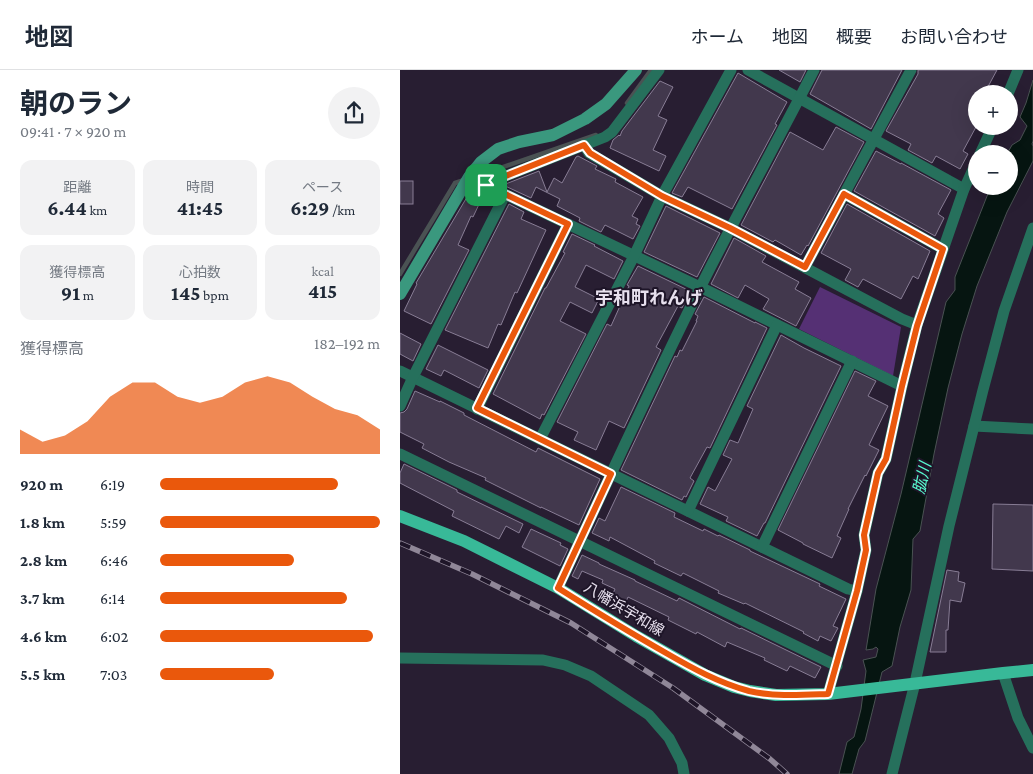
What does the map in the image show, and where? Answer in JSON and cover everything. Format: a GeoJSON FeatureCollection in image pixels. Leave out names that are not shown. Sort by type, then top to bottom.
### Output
{"type":"FeatureCollection","features":[{"type":"Feature","properties":{"kind":"main road"},"geometry":{"type":"LineString","coordinates":[[400,294],[469,177],[482,162],[498,149],[519,142],[553,135],[585,119],[606,104],[636,70]]}},
{"type":"Feature","properties":{"kind":"main road","name":"八幡浜宇和線"},"geometry":{"type":"LineString","coordinates":[[400,516],[464,541],[558,588],[653,646],[705,675],[750,692],[776,695],[834,694],[910,684]]}},
{"type":"Feature","properties":{"kind":"main road"},"geometry":{"type":"LineString","coordinates":[[910,684],[1033,670]]}},
{"type":"Feature","properties":{"kind":"street"},"geometry":{"type":"LineString","coordinates":[[486,185],[605,137],[612,132],[659,70]]}},
{"type":"Feature","properties":{"kind":"street"},"geometry":{"type":"LineString","coordinates":[[540,439],[634,256],[662,196],[731,70]]}},
{"type":"Feature","properties":{"kind":"street"},"geometry":{"type":"LineString","coordinates":[[748,70],[964,190]]}},
{"type":"Feature","properties":{"kind":"street"},"geometry":{"type":"LineString","coordinates":[[558,588],[700,287],[814,70]]}},
{"type":"Feature","properties":{"kind":"street"},"geometry":{"type":"LineString","coordinates":[[805,267],[911,70]]}},
{"type":"Feature","properties":{"kind":"street"},"geometry":{"type":"LineString","coordinates":[[1012,85],[1018,70]]}},
{"type":"Feature","properties":{"kind":"street"},"geometry":{"type":"LineString","coordinates":[[584,145],[590,153],[662,196],[730,228],[917,326]]}},
{"type":"Feature","properties":{"kind":"street"},"geometry":{"type":"LineString","coordinates":[[469,177],[902,386]]}},
{"type":"Feature","properties":{"kind":"street"},"geometry":{"type":"LineString","coordinates":[[834,694],[837,666],[866,550],[864,535],[878,473],[886,459],[917,326],[968,181]]}},
{"type":"Feature","properties":{"kind":"street"},"geometry":{"type":"LineString","coordinates":[[844,194],[943,249]]}},
{"type":"Feature","properties":{"kind":"street"},"geometry":{"type":"LineString","coordinates":[[400,406],[505,195]]}},
{"type":"Feature","properties":{"kind":"street"},"geometry":{"type":"LineString","coordinates":[[477,408],[568,224]]}},
{"type":"Feature","properties":{"kind":"street"},"geometry":{"type":"LineString","coordinates":[[892,774],[910,684],[974,426],[1004,311],[1033,228]]}},
{"type":"Feature","properties":{"kind":"street"},"geometry":{"type":"LineString","coordinates":[[688,511],[778,325]]}},
{"type":"Feature","properties":{"kind":"street"},"geometry":{"type":"LineString","coordinates":[[762,548],[852,361]]}},
{"type":"Feature","properties":{"kind":"street"},"geometry":{"type":"LineString","coordinates":[[400,371],[762,548],[848,589],[857,591]]}},
{"type":"Feature","properties":{"kind":"street"},"geometry":{"type":"LineString","coordinates":[[974,426],[1033,429]]}},
{"type":"Feature","properties":{"kind":"street"},"geometry":{"type":"LineString","coordinates":[[400,454],[837,666]]}},
{"type":"Feature","properties":{"kind":"street"},"geometry":{"type":"LineString","coordinates":[[400,658],[543,660],[565,664],[591,676],[649,716],[668,738],[682,763],[684,774]]}},
{"type":"Feature","properties":{"kind":"street"},"geometry":{"type":"LineString","coordinates":[[1003,673],[1018,718],[1033,748]]}},
{"type":"Feature","properties":{"kind":"shaded area"},"geometry":{"type":"Polygon","coordinates":[[[820,287],[901,327],[893,376],[799,329],[820,287]]]}},
{"type":"Feature","properties":{"kind":"water"},"geometry":{"type":"Polygon","coordinates":[[[1033,80],[1033,161],[1018,190],[1018,145],[1012,145],[1020,140],[1027,126],[1020,117],[1033,80]]]}},
{"type":"Feature","properties":{"kind":"water","name":"肱川"},"geometry":{"type":"Polygon","coordinates":[[[987,195],[1016,195],[977,286],[962,334],[948,388],[920,531],[913,539],[911,590],[900,627],[892,666],[882,672],[865,741],[859,749],[852,774],[839,774],[847,742],[854,737],[861,709],[866,671],[863,660],[876,657],[878,649],[876,647],[866,650],[876,589],[901,494],[946,302],[955,290],[955,277],[987,195]]]}},
{"type":"Feature","properties":{"kind":"building"},"geometry":{"type":"Polygon","coordinates":[[[779,70],[806,70],[800,82],[779,70]]]}},
{"type":"Feature","properties":{"kind":"building"},"geometry":{"type":"Polygon","coordinates":[[[822,70],[902,70],[871,129],[810,94],[822,70]]]}},
{"type":"Feature","properties":{"kind":"building"},"geometry":{"type":"Polygon","coordinates":[[[918,70],[997,70],[989,85],[968,85],[968,135],[972,135],[963,151],[968,154],[960,169],[936,156],[932,163],[908,150],[911,144],[886,131],[918,74],[918,70]]]}},
{"type":"Feature","properties":{"kind":"building"},"geometry":{"type":"Polygon","coordinates":[[[738,73],[787,102],[775,124],[777,125],[732,209],[688,187],[682,197],[672,193],[738,73]]]}},
{"type":"Feature","properties":{"kind":"building"},"geometry":{"type":"Polygon","coordinates":[[[660,81],[673,87],[658,116],[667,120],[653,150],[666,156],[659,171],[610,148],[613,140],[620,136],[660,81]]]}},
{"type":"Feature","properties":{"kind":"building"},"geometry":{"type":"Polygon","coordinates":[[[836,127],[864,142],[808,246],[801,255],[775,240],[773,242],[741,225],[790,132],[823,150],[836,127]]]}},
{"type":"Feature","properties":{"kind":"building"},"geometry":{"type":"Polygon","coordinates":[[[876,151],[951,190],[938,214],[944,218],[935,236],[854,191],[876,151]]]}},
{"type":"Feature","properties":{"kind":"building"},"geometry":{"type":"Polygon","coordinates":[[[578,156],[597,166],[595,169],[616,179],[615,182],[643,197],[632,216],[638,219],[636,224],[640,226],[633,239],[605,225],[601,232],[579,221],[580,218],[557,206],[560,199],[536,187],[531,198],[503,185],[539,171],[547,192],[554,178],[562,183],[578,156]]]}},
{"type":"Feature","properties":{"kind":"building"},"geometry":{"type":"Polygon","coordinates":[[[400,181],[413,181],[413,204],[400,204],[400,181]]]}},
{"type":"Feature","properties":{"kind":"building"},"geometry":{"type":"Polygon","coordinates":[[[470,192],[482,198],[473,217],[471,216],[458,245],[469,250],[431,324],[404,311],[416,283],[470,192]]]}},
{"type":"Feature","properties":{"kind":"building"},"geometry":{"type":"Polygon","coordinates":[[[509,204],[524,212],[521,219],[546,230],[517,293],[515,292],[501,325],[498,324],[488,348],[445,330],[509,204]]]}},
{"type":"Feature","properties":{"kind":"building"},"geometry":{"type":"Polygon","coordinates":[[[847,204],[930,251],[918,279],[913,276],[901,299],[863,279],[858,287],[845,280],[851,269],[821,253],[847,204]]]}},
{"type":"Feature","properties":{"kind":"building"},"geometry":{"type":"Polygon","coordinates":[[[666,206],[720,233],[697,277],[644,252],[666,206]]]}},
{"type":"Feature","properties":{"kind":"building"},"geometry":{"type":"Polygon","coordinates":[[[572,234],[623,261],[614,279],[586,265],[575,287],[599,299],[592,313],[570,302],[560,321],[586,334],[544,415],[542,414],[540,419],[493,394],[545,288],[565,253],[563,252],[572,234]]]}},
{"type":"Feature","properties":{"kind":"building"},"geometry":{"type":"Polygon","coordinates":[[[734,238],[766,256],[762,262],[799,282],[795,289],[811,298],[796,326],[763,309],[769,299],[745,285],[738,298],[711,284],[734,238]]]}},
{"type":"Feature","properties":{"kind":"building"},"geometry":{"type":"Polygon","coordinates":[[[638,266],[690,291],[682,308],[678,306],[656,347],[661,350],[624,428],[609,421],[596,450],[574,440],[578,432],[557,422],[607,324],[611,326],[629,286],[627,285],[638,266]]]}},
{"type":"Feature","properties":{"kind":"building"},"geometry":{"type":"Polygon","coordinates":[[[704,297],[767,328],[710,448],[707,447],[690,478],[694,481],[686,497],[684,496],[682,500],[621,470],[675,356],[677,357],[680,350],[682,351],[697,321],[698,316],[695,314],[704,297]]]}},
{"type":"Feature","properties":{"kind":"building"},"geometry":{"type":"Polygon","coordinates":[[[400,333],[421,344],[413,361],[400,354],[400,333]]]}},
{"type":"Feature","properties":{"kind":"building"},"geometry":{"type":"Polygon","coordinates":[[[781,335],[841,366],[757,536],[726,521],[728,517],[700,504],[708,487],[715,491],[732,459],[723,455],[730,440],[738,443],[753,409],[747,406],[781,335]]]}},
{"type":"Feature","properties":{"kind":"building"},"geometry":{"type":"Polygon","coordinates":[[[438,345],[488,370],[479,388],[444,370],[441,376],[426,369],[438,345]]]}},
{"type":"Feature","properties":{"kind":"building"},"geometry":{"type":"Polygon","coordinates":[[[855,371],[876,381],[868,396],[888,406],[869,445],[879,450],[848,509],[837,536],[841,538],[832,558],[778,530],[855,371]]]}},
{"type":"Feature","properties":{"kind":"building"},"geometry":{"type":"Polygon","coordinates":[[[415,391],[464,413],[464,415],[536,452],[538,448],[600,479],[579,525],[422,448],[424,444],[400,432],[400,413],[407,409],[415,391]]]}},
{"type":"Feature","properties":{"kind":"building"},"geometry":{"type":"Polygon","coordinates":[[[404,464],[523,524],[519,533],[506,526],[499,539],[452,516],[454,511],[400,483],[400,473],[404,464]]]}},
{"type":"Feature","properties":{"kind":"building"},"geometry":{"type":"Polygon","coordinates":[[[621,487],[675,513],[674,517],[703,531],[704,529],[719,535],[820,584],[819,586],[846,599],[833,626],[838,628],[831,641],[820,636],[818,641],[804,632],[745,603],[718,593],[719,591],[683,573],[681,576],[654,563],[655,561],[610,537],[609,541],[592,533],[599,518],[605,521],[621,487]]]}},
{"type":"Feature","properties":{"kind":"building"},"geometry":{"type":"Polygon","coordinates":[[[993,504],[1033,505],[1033,571],[992,569],[993,504]]]}},
{"type":"Feature","properties":{"kind":"building"},"geometry":{"type":"Polygon","coordinates":[[[531,529],[561,543],[560,545],[568,549],[560,566],[522,547],[531,529]]]}},
{"type":"Feature","properties":{"kind":"building"},"geometry":{"type":"Polygon","coordinates":[[[582,555],[677,601],[679,598],[821,667],[815,678],[790,666],[787,671],[764,660],[765,658],[727,642],[725,647],[697,632],[696,634],[668,620],[669,617],[628,597],[625,604],[611,598],[615,589],[602,583],[603,580],[582,571],[578,579],[572,576],[582,555]]]}},
{"type":"Feature","properties":{"kind":"building"},"geometry":{"type":"Polygon","coordinates":[[[947,570],[959,572],[958,581],[965,583],[961,602],[950,600],[948,630],[946,630],[946,652],[930,652],[947,570]]]}},
{"type":"Feature","properties":{"kind":"waterway"},"geometry":{"type":"LineString","coordinates":[[627,103],[651,70]]}},
{"type":"Feature","properties":{"kind":"waterway"},"geometry":{"type":"LineString","coordinates":[[474,177],[596,135]]}},
{"type":"Feature","properties":{"kind":"waterway"},"geometry":{"type":"LineString","coordinates":[[400,274],[455,183],[464,180]]}},
{"type":"Feature","properties":{"kind":"railway"},"geometry":{"type":"LineString","coordinates":[[400,543],[472,574],[571,623],[673,688],[770,759],[787,774]]}},
{"type":"Feature","properties":{"kind":"district","name":"宇和町れんげ"},"geometry":{"type":"Point","coordinates":[649,298]}},
{"type":"Feature","properties":{"kind":"route"},"geometry":{"type":"LineString","coordinates":[[584,145],[590,153],[662,196],[730,228],[805,267],[844,194],[943,249],[917,326],[886,459],[878,473],[864,535],[866,550],[857,591],[828,694],[776,695],[750,692],[734,687],[705,675],[636,636],[558,588],[611,474],[477,408],[568,224],[486,185],[584,145]]}}]}
